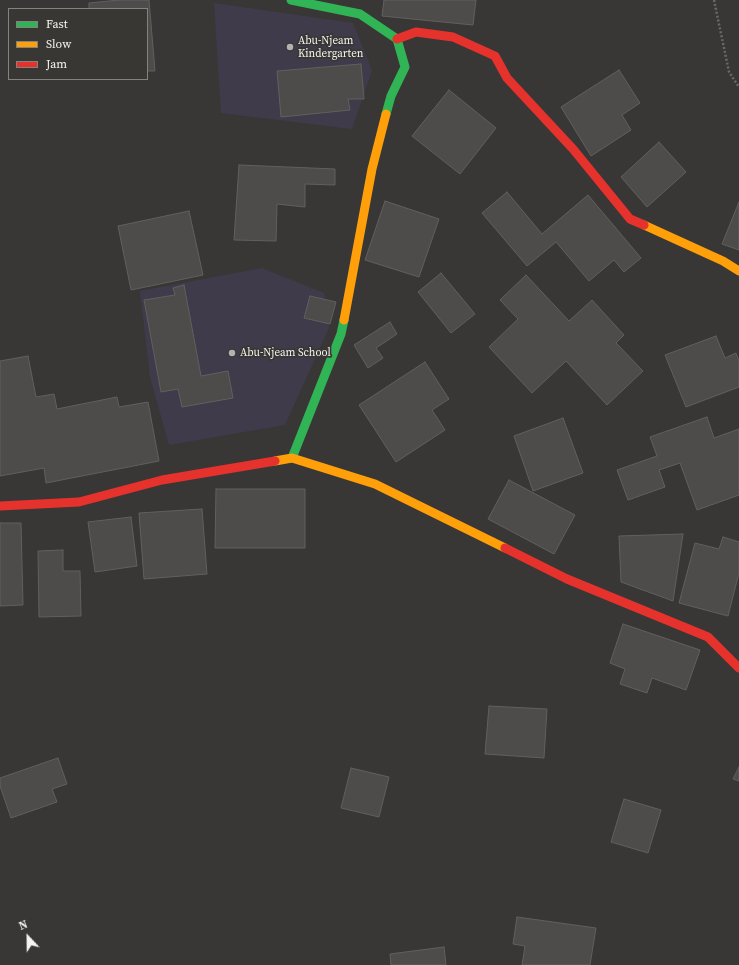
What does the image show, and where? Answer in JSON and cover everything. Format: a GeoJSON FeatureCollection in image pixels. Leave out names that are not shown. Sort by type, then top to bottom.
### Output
{"type":"FeatureCollection","features":[{"type":"Feature","properties":{"kind":"street"},"geometry":{"type":"LineString","coordinates":[[291,0],[360,14],[397,39],[405,67],[391,96],[372,169],[340,334],[292,458]]}},
{"type":"Feature","properties":{"kind":"street"},"geometry":{"type":"LineString","coordinates":[[397,39],[416,32],[453,37],[495,56],[507,78],[573,149],[630,219],[723,261],[739,271]]}},
{"type":"Feature","properties":{"kind":"street"},"geometry":{"type":"LineString","coordinates":[[0,506],[79,502],[162,480],[292,458],[375,484],[566,579],[708,637],[739,668]]}},
{"type":"Feature","properties":{"kind":"path"},"geometry":{"type":"LineString","coordinates":[[714,0],[728,72],[739,87]]}},
{"type":"Feature","properties":{"kind":"shaded area","name":"Abu-Njeam Kindergarten"},"geometry":{"type":"Polygon","coordinates":[[[214,3],[353,23],[372,70],[352,129],[221,113],[214,3]]]}},
{"type":"Feature","properties":{"kind":"shaded area","name":"Abu-Njeam School"},"geometry":{"type":"Polygon","coordinates":[[[262,268],[324,293],[329,328],[285,425],[169,445],[150,377],[140,291],[262,268]]]}},
{"type":"Feature","properties":{"kind":"building"},"geometry":{"type":"Polygon","coordinates":[[[119,0],[149,0],[155,71],[148,71],[148,8],[89,8],[89,3],[119,0]]]}},
{"type":"Feature","properties":{"kind":"building"},"geometry":{"type":"Polygon","coordinates":[[[384,0],[476,0],[473,25],[382,16],[384,0]]]}},
{"type":"Feature","properties":{"kind":"building"},"geometry":{"type":"Polygon","coordinates":[[[361,64],[364,99],[348,99],[350,110],[281,117],[277,71],[361,64]]]}},
{"type":"Feature","properties":{"kind":"building"},"geometry":{"type":"Polygon","coordinates":[[[619,70],[640,103],[622,115],[631,130],[591,156],[561,107],[619,70]]]}},
{"type":"Feature","properties":{"kind":"building"},"geometry":{"type":"Polygon","coordinates":[[[449,90],[496,128],[460,174],[412,136],[449,90]]]}},
{"type":"Feature","properties":{"kind":"building"},"geometry":{"type":"Polygon","coordinates":[[[659,142],[686,172],[647,207],[621,177],[659,142]]]}},
{"type":"Feature","properties":{"kind":"building"},"geometry":{"type":"Polygon","coordinates":[[[239,165],[335,169],[335,185],[305,184],[305,207],[277,204],[276,241],[234,240],[239,165]]]}},
{"type":"Feature","properties":{"kind":"building"},"geometry":{"type":"Polygon","coordinates":[[[507,192],[542,234],[588,195],[641,258],[624,272],[614,260],[589,281],[556,242],[527,266],[482,213],[507,192]]]}},
{"type":"Feature","properties":{"kind":"building"},"geometry":{"type":"Polygon","coordinates":[[[385,201],[439,219],[419,277],[365,260],[385,201]]]}},
{"type":"Feature","properties":{"kind":"building"},"geometry":{"type":"Polygon","coordinates":[[[739,202],[739,250],[722,244],[739,202]]]}},
{"type":"Feature","properties":{"kind":"building"},"geometry":{"type":"Polygon","coordinates":[[[189,211],[203,275],[131,290],[118,226],[189,211]]]}},
{"type":"Feature","properties":{"kind":"building"},"geometry":{"type":"Polygon","coordinates":[[[441,273],[475,314],[451,333],[418,292],[441,273]]]}},
{"type":"Feature","properties":{"kind":"building"},"geometry":{"type":"Polygon","coordinates":[[[526,275],[569,321],[592,300],[624,335],[616,343],[643,371],[607,405],[566,361],[532,393],[489,347],[518,319],[500,300],[526,275]]]}},
{"type":"Feature","properties":{"kind":"building"},"geometry":{"type":"Polygon","coordinates":[[[184,285],[201,376],[228,371],[233,398],[182,407],[178,389],[161,392],[144,300],[175,295],[173,288],[184,285]]]}},
{"type":"Feature","properties":{"kind":"building"},"geometry":{"type":"Polygon","coordinates":[[[310,296],[336,302],[330,324],[304,318],[310,296]]]}},
{"type":"Feature","properties":{"kind":"building"},"geometry":{"type":"Polygon","coordinates":[[[390,322],[397,334],[376,348],[383,358],[368,368],[354,345],[390,322]]]}},
{"type":"Feature","properties":{"kind":"building"},"geometry":{"type":"Polygon","coordinates":[[[716,336],[725,358],[736,353],[739,361],[739,387],[686,407],[665,355],[716,336]]]}},
{"type":"Feature","properties":{"kind":"building"},"geometry":{"type":"Polygon","coordinates":[[[28,356],[36,397],[54,394],[57,409],[117,397],[119,407],[148,402],[159,461],[46,483],[44,468],[0,476],[0,361],[28,356]]]}},
{"type":"Feature","properties":{"kind":"building"},"geometry":{"type":"Polygon","coordinates":[[[425,362],[449,399],[432,410],[445,430],[396,462],[359,405],[425,362]]]}},
{"type":"Feature","properties":{"kind":"building"},"geometry":{"type":"Polygon","coordinates":[[[707,417],[714,438],[739,429],[739,495],[697,510],[680,463],[659,470],[665,487],[628,500],[617,470],[657,456],[650,437],[707,417]]]}},
{"type":"Feature","properties":{"kind":"building"},"geometry":{"type":"Polygon","coordinates":[[[563,418],[583,473],[533,491],[514,436],[563,418]]]}},
{"type":"Feature","properties":{"kind":"building"},"geometry":{"type":"Polygon","coordinates":[[[509,480],[575,515],[554,554],[488,519],[509,480]]]}},
{"type":"Feature","properties":{"kind":"building"},"geometry":{"type":"Polygon","coordinates":[[[216,489],[305,489],[305,548],[215,548],[216,489]]]}},
{"type":"Feature","properties":{"kind":"building"},"geometry":{"type":"Polygon","coordinates":[[[202,509],[207,574],[144,579],[139,513],[202,509]]]}},
{"type":"Feature","properties":{"kind":"building"},"geometry":{"type":"Polygon","coordinates":[[[131,517],[137,566],[95,572],[88,522],[131,517]]]}},
{"type":"Feature","properties":{"kind":"building"},"geometry":{"type":"Polygon","coordinates":[[[0,523],[21,523],[23,605],[0,606],[0,523]]]}},
{"type":"Feature","properties":{"kind":"building"},"geometry":{"type":"Polygon","coordinates":[[[683,534],[673,601],[621,582],[619,536],[683,534]]]}},
{"type":"Feature","properties":{"kind":"building"},"geometry":{"type":"Polygon","coordinates":[[[723,537],[739,542],[739,573],[728,616],[679,603],[695,543],[719,549],[723,537]]]}},
{"type":"Feature","properties":{"kind":"building"},"geometry":{"type":"Polygon","coordinates":[[[63,550],[63,571],[80,571],[81,616],[39,617],[38,551],[63,550]]]}},
{"type":"Feature","properties":{"kind":"building"},"geometry":{"type":"Polygon","coordinates":[[[623,624],[700,650],[686,690],[652,678],[647,693],[620,684],[625,669],[610,663],[623,624]]]}},
{"type":"Feature","properties":{"kind":"building"},"geometry":{"type":"Polygon","coordinates":[[[489,706],[547,709],[544,758],[485,754],[489,706]]]}},
{"type":"Feature","properties":{"kind":"building"},"geometry":{"type":"Polygon","coordinates":[[[58,758],[67,784],[52,789],[57,802],[11,818],[0,786],[0,778],[58,758]]]}},
{"type":"Feature","properties":{"kind":"building"},"geometry":{"type":"Polygon","coordinates":[[[739,767],[739,781],[733,779],[739,767]]]}},
{"type":"Feature","properties":{"kind":"building"},"geometry":{"type":"Polygon","coordinates":[[[351,768],[389,777],[379,817],[341,808],[351,768]]]}},
{"type":"Feature","properties":{"kind":"building"},"geometry":{"type":"Polygon","coordinates":[[[624,799],[661,810],[648,853],[611,842],[624,799]]]}},
{"type":"Feature","properties":{"kind":"building"},"geometry":{"type":"Polygon","coordinates":[[[517,917],[596,928],[590,965],[522,965],[525,946],[513,944],[517,917]]]}},
{"type":"Feature","properties":{"kind":"building"},"geometry":{"type":"Polygon","coordinates":[[[444,947],[446,965],[391,965],[390,954],[444,947]]]}},
{"type":"Feature","properties":{"kind":"traffic: fast"},"geometry":{"type":"LineString","coordinates":[[291,0],[360,14],[397,39],[405,67],[391,96],[386,114]]}},
{"type":"Feature","properties":{"kind":"traffic: fast"},"geometry":{"type":"LineString","coordinates":[[292,458],[341,334],[344,320]]}},
{"type":"Feature","properties":{"kind":"traffic: slow"},"geometry":{"type":"LineString","coordinates":[[344,320],[372,169],[386,114]]}},
{"type":"Feature","properties":{"kind":"traffic: slow"},"geometry":{"type":"LineString","coordinates":[[644,225],[723,261],[739,271]]}},
{"type":"Feature","properties":{"kind":"traffic: slow"},"geometry":{"type":"LineString","coordinates":[[275,461],[292,458],[375,484],[505,548]]}},
{"type":"Feature","properties":{"kind":"traffic: jam"},"geometry":{"type":"LineString","coordinates":[[397,39],[416,32],[453,37],[495,56],[507,78],[573,149],[630,219],[644,225]]}},
{"type":"Feature","properties":{"kind":"traffic: jam"},"geometry":{"type":"LineString","coordinates":[[0,506],[79,502],[162,480],[275,461]]}},
{"type":"Feature","properties":{"kind":"traffic: jam"},"geometry":{"type":"LineString","coordinates":[[505,548],[567,579],[708,637],[739,668]]}},
{"type":"Feature","properties":{"kind":"place","name":"Abu-Njeam Kindergarten"},"geometry":{"type":"Point","coordinates":[290,47]}},
{"type":"Feature","properties":{"kind":"place","name":"Abu-Njeam School"},"geometry":{"type":"Point","coordinates":[232,353]}}]}
